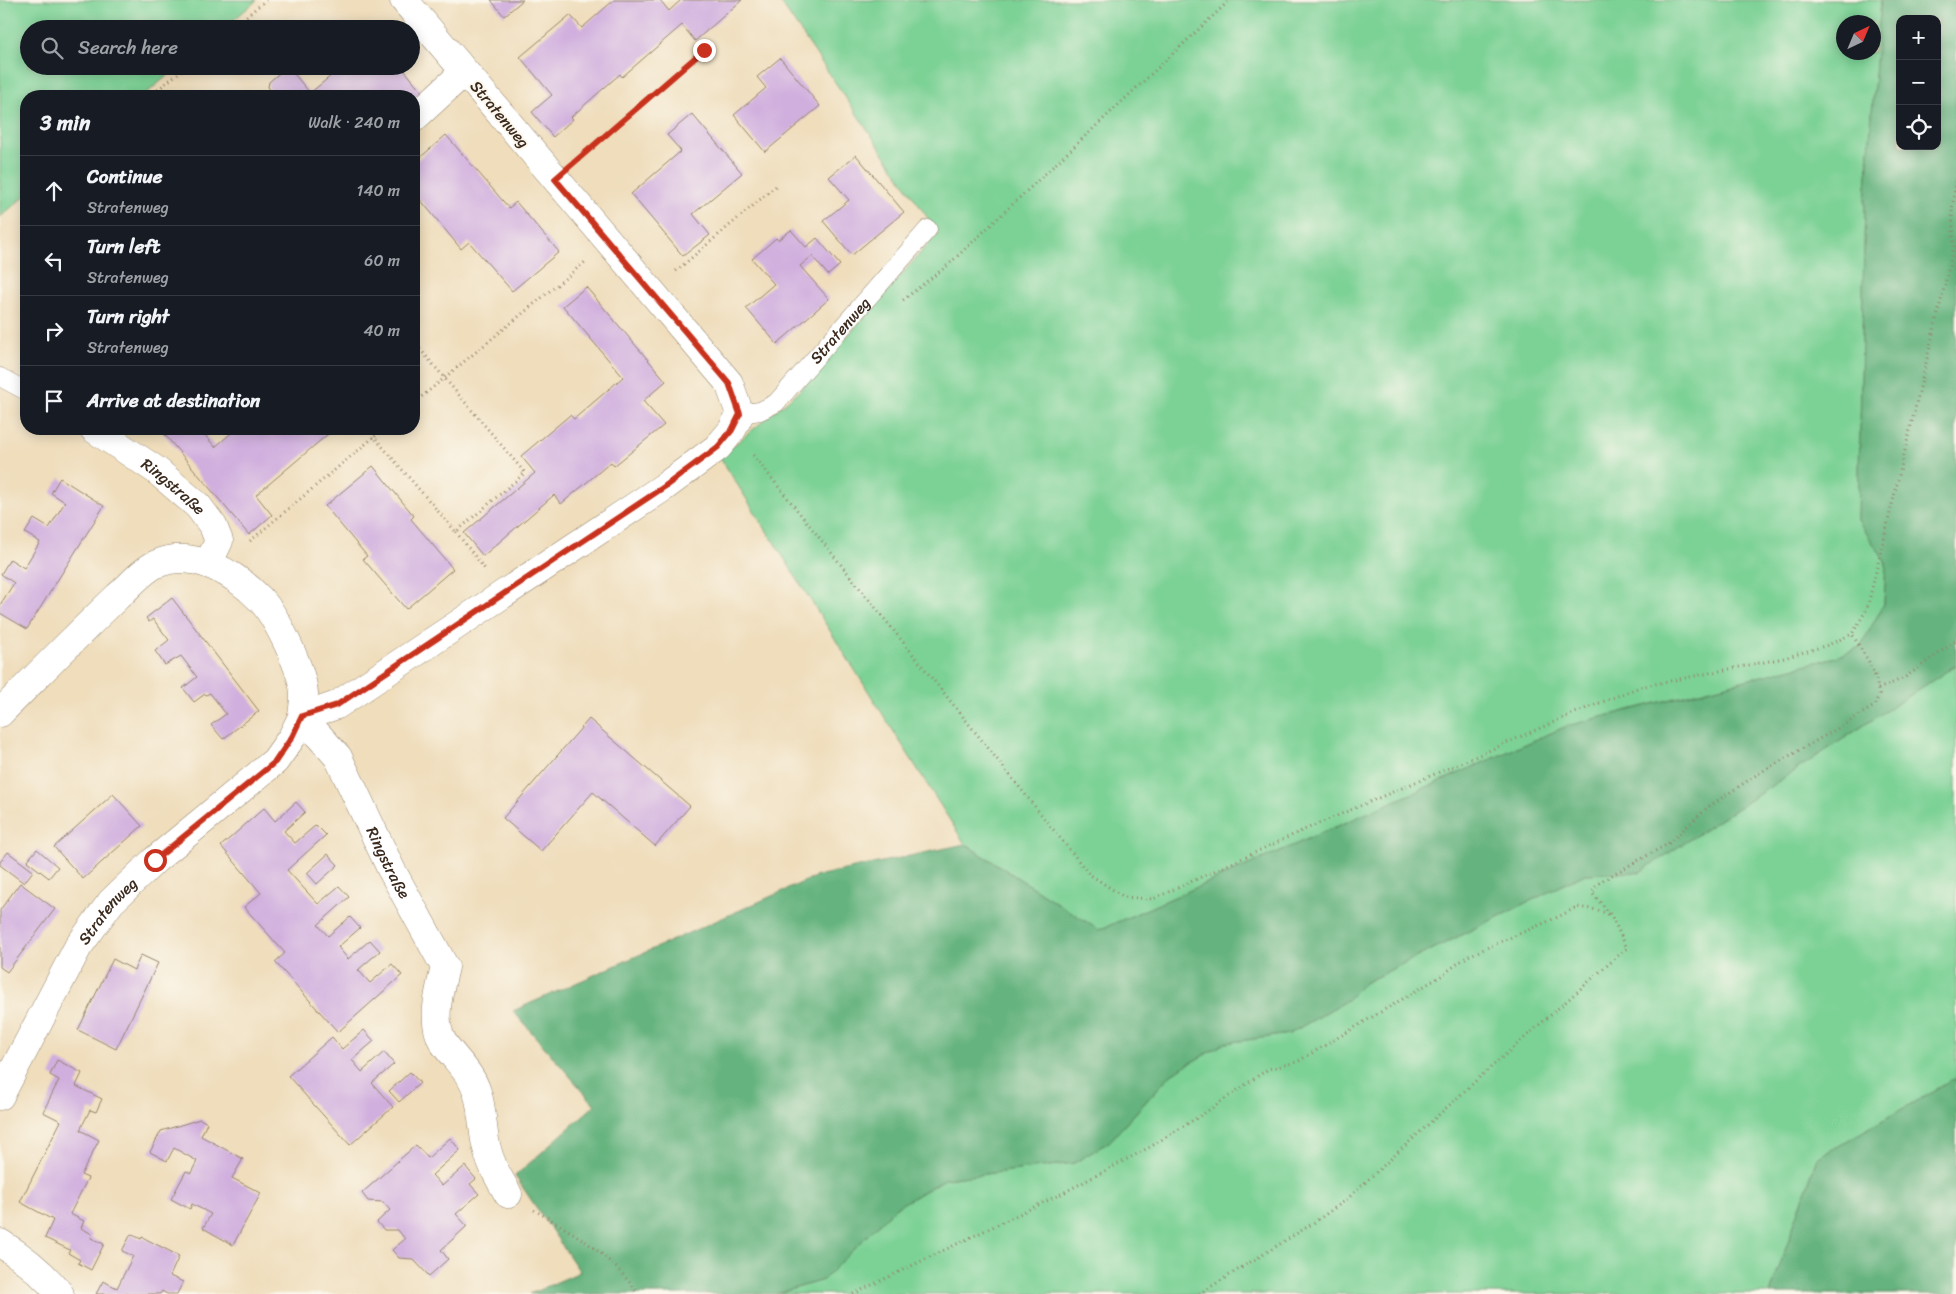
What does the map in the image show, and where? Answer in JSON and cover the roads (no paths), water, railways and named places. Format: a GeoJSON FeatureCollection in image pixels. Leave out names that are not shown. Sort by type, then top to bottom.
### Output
{"type":"FeatureCollection","features":[{"type":"Feature","properties":{"kind":"street","name":"Stratenweg"},"geometry":{"type":"LineString","coordinates":[[404,0],[729,383],[736,422]]}},
{"type":"Feature","properties":{"kind":"street","name":"Stratenweg"},"geometry":{"type":"LineString","coordinates":[[420,112],[464,72]]}},
{"type":"Feature","properties":{"kind":"street"},"geometry":{"type":"LineString","coordinates":[[0,714],[67,645],[141,575],[157,563],[176,559],[218,569],[250,588],[264,602],[288,644],[300,674],[304,693],[302,716],[337,705],[664,487],[718,447],[736,422]]}},
{"type":"Feature","properties":{"kind":"street","name":"Ringstraße"},"geometry":{"type":"LineString","coordinates":[[103,435],[156,470],[198,506],[214,526],[219,541],[218,569]]}},
{"type":"Feature","properties":{"kind":"street","name":"Stratenweg"},"geometry":{"type":"LineString","coordinates":[[0,1096],[78,947],[111,902],[155,860],[275,762],[292,737],[302,716]]}},
{"type":"Feature","properties":{"kind":"street","name":"Ringstraße"},"geometry":{"type":"LineString","coordinates":[[302,716],[338,757],[391,869],[445,967],[438,995],[437,1017],[442,1040],[471,1078],[481,1110],[486,1144],[492,1167],[508,1194]]}},
{"type":"Feature","properties":{"kind":"street"},"geometry":{"type":"LineString","coordinates":[[0,1243],[26,1259],[50,1281],[60,1294]]}},
{"type":"Feature","properties":{"kind":"lane","name":"Stratenweg"},"geometry":{"type":"LineString","coordinates":[[736,422],[776,403],[928,229]]}},
{"type":"Feature","properties":{"kind":"lane"},"geometry":{"type":"LineString","coordinates":[[0,377],[20,388]]}}]}
